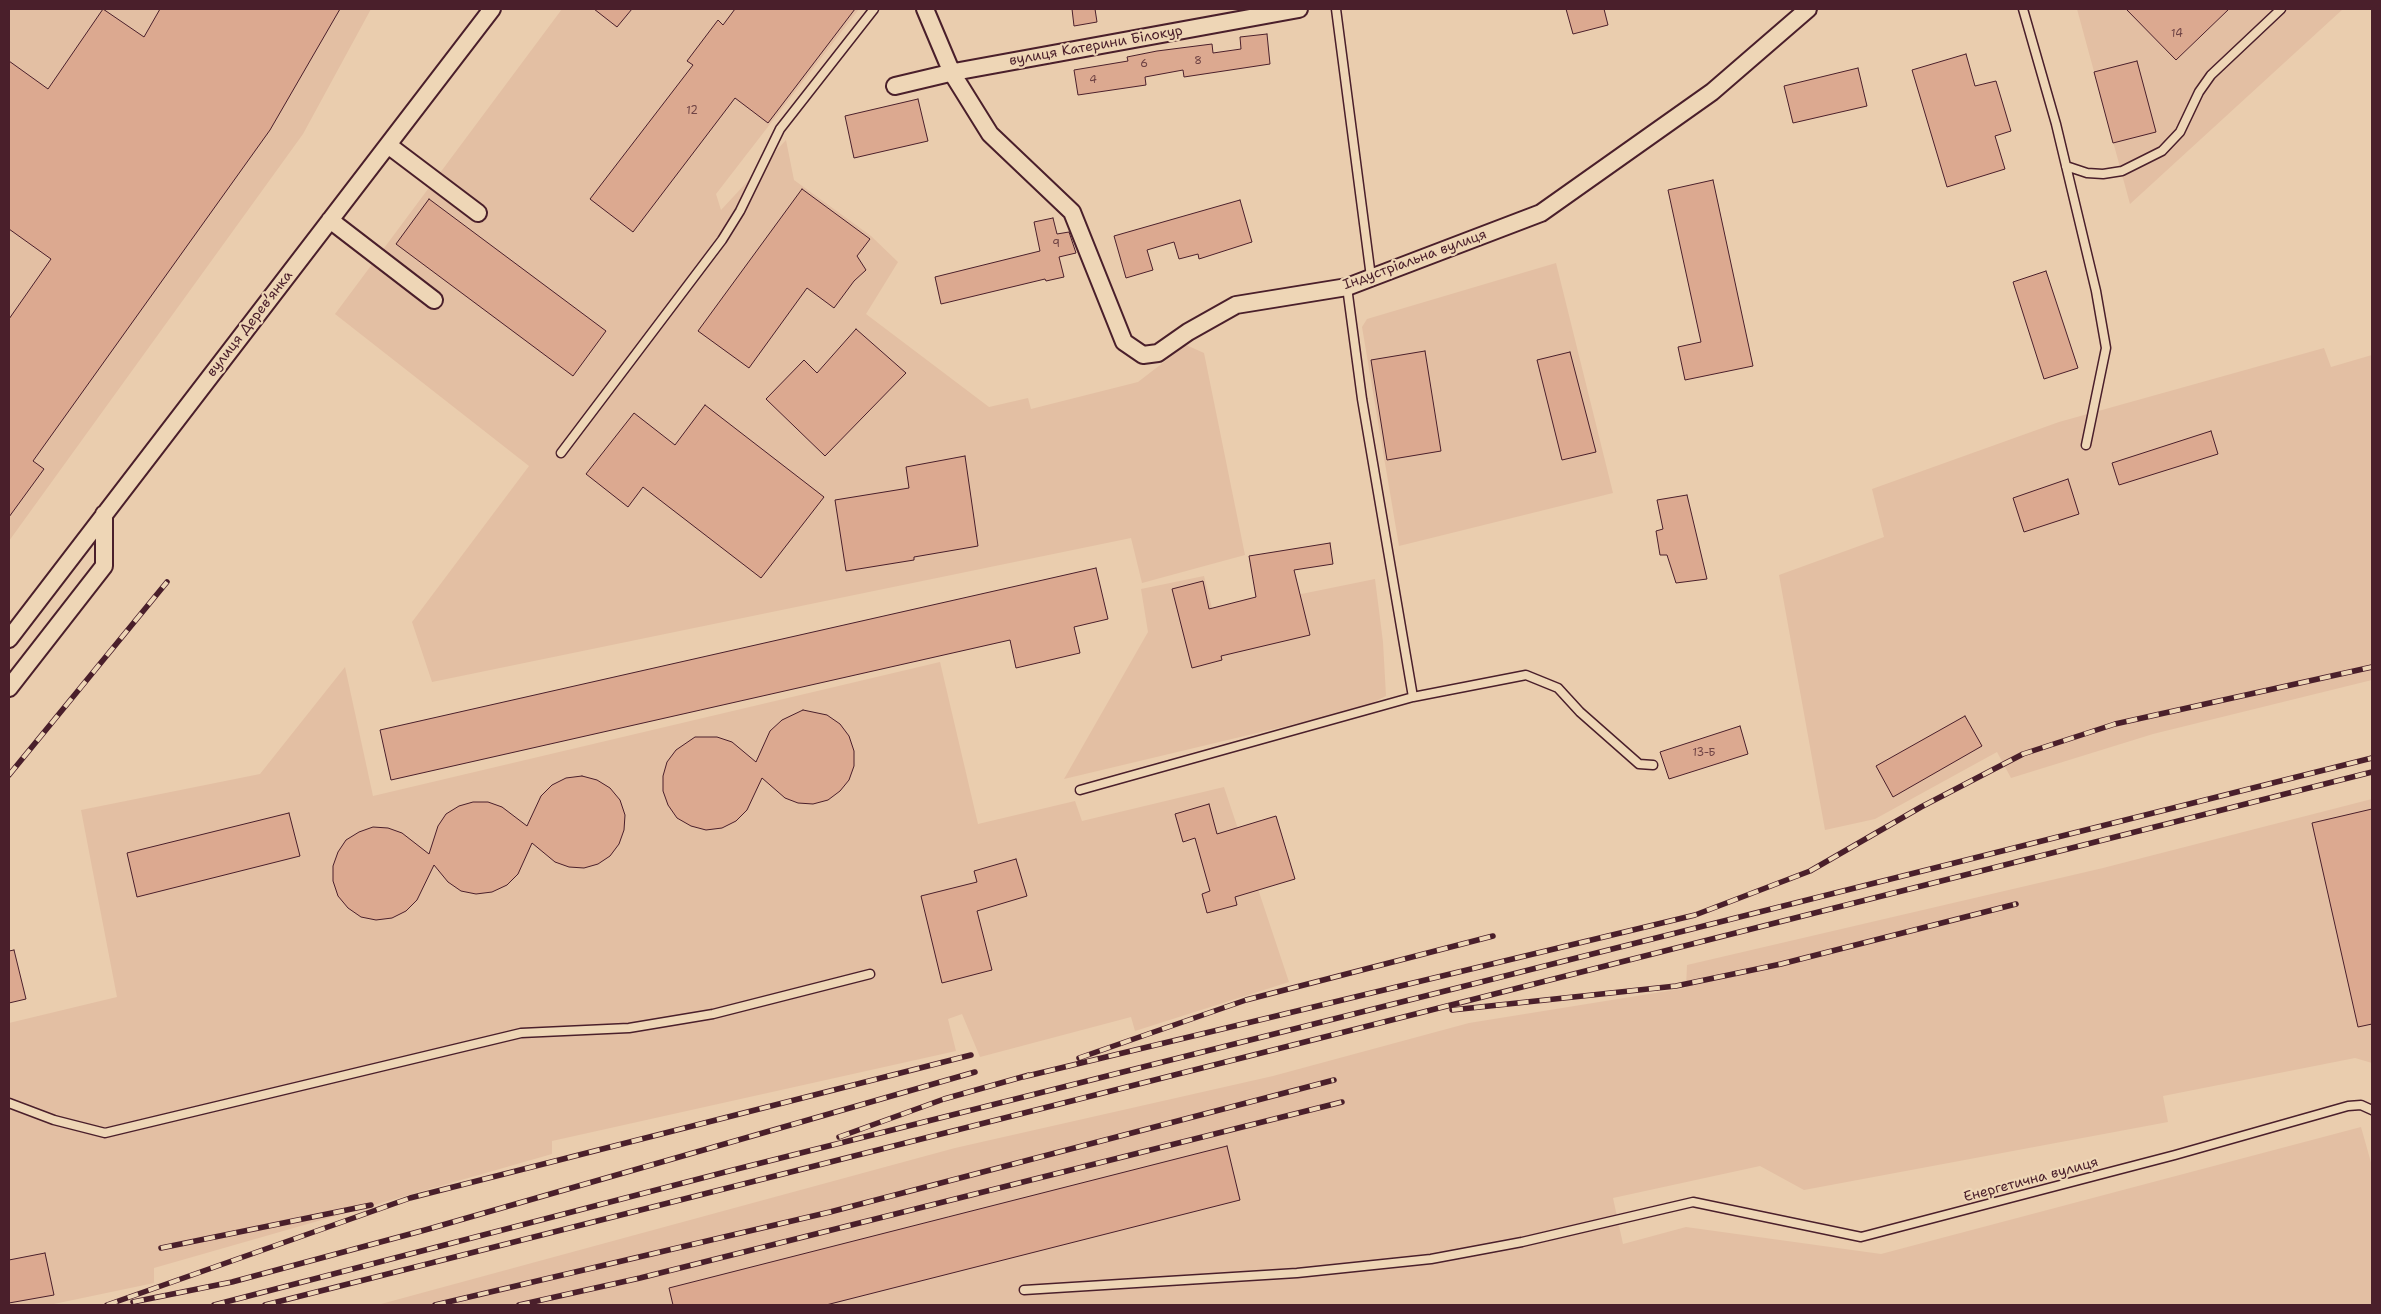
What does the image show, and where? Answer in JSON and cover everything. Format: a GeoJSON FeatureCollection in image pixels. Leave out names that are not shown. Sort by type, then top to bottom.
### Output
{"type":"FeatureCollection","features":[{"type":"Feature","properties":{"kind":"street","name":"вулиця Деревʼянка"},"geometry":{"type":"LineString","coordinates":[[9,639],[492,9]]}},
{"type":"Feature","properties":{"kind":"street","name":"Індустріальна вулиця"},"geometry":{"type":"LineString","coordinates":[[926,9],[952,73],[990,134],[1072,212],[1124,342],[1143,355],[1158,353],[1188,332],[1236,305],[1347,287],[1542,213],[1712,92],[1808,9]]}},
{"type":"Feature","properties":{"kind":"street","name":"вулиця Катерини Білокур"},"geometry":{"type":"LineString","coordinates":[[895,86],[952,73],[1298,9]]}},
{"type":"Feature","properties":{"kind":"street"},"geometry":{"type":"LineString","coordinates":[[388,144],[478,213]]}},
{"type":"Feature","properties":{"kind":"street"},"geometry":{"type":"LineString","coordinates":[[330,220],[434,300]]}},
{"type":"Feature","properties":{"kind":"street"},"geometry":{"type":"LineString","coordinates":[[9,688],[104,566],[104,514]]}},
{"type":"Feature","properties":{"kind":"lane"},"geometry":{"type":"LineString","coordinates":[[561,453],[722,240],[740,211],[780,129],[874,9]]}},
{"type":"Feature","properties":{"kind":"lane"},"geometry":{"type":"LineString","coordinates":[[1336,9],[1371,277]]}},
{"type":"Feature","properties":{"kind":"lane"},"geometry":{"type":"LineString","coordinates":[[2023,9],[2066,166],[2096,291],[2106,348],[2086,445]]}},
{"type":"Feature","properties":{"kind":"lane"},"geometry":{"type":"LineString","coordinates":[[2066,166],[2087,173],[2103,174],[2122,171],[2162,151],[2180,132],[2199,92],[2211,75],[2281,9]]}},
{"type":"Feature","properties":{"kind":"lane"},"geometry":{"type":"LineString","coordinates":[[1347,287],[1362,399],[1413,697]]}},
{"type":"Feature","properties":{"kind":"lane"},"geometry":{"type":"LineString","coordinates":[[1080,790],[1413,697],[1526,675],[1558,688],[1580,712],[1621,750],[1639,764],[1653,765]]}},
{"type":"Feature","properties":{"kind":"lane"},"geometry":{"type":"LineString","coordinates":[[9,1103],[54,1120],[105,1133],[522,1033],[629,1028],[713,1014],[870,974]]}},
{"type":"Feature","properties":{"kind":"lane","name":"Енергетична вулиця"},"geometry":{"type":"LineString","coordinates":[[1024,1290],[1297,1273],[1431,1259],[1522,1242],[1693,1202],[1861,1237],[2175,1155],[2348,1106],[2361,1105],[2372,1110]]}},
{"type":"Feature","properties":{"kind":"shaded area"},"geometry":{"type":"Polygon","coordinates":[[[9,9],[371,9],[303,134],[9,541],[9,9]]]}},
{"type":"Feature","properties":{"kind":"shaded area"},"geometry":{"type":"Polygon","coordinates":[[[562,9],[859,9],[716,194],[721,210],[786,140],[794,180],[871,236],[898,262],[866,314],[989,407],[1028,398],[1031,409],[1138,382],[1186,345],[1204,353],[1245,555],[1142,583],[1131,538],[432,682],[412,622],[529,466],[335,314],[562,9]]]}},
{"type":"Feature","properties":{"kind":"shaded area"},"geometry":{"type":"Polygon","coordinates":[[[2077,9],[2343,9],[2130,204],[2077,9]]]}},
{"type":"Feature","properties":{"kind":"shaded area"},"geometry":{"type":"Polygon","coordinates":[[[1556,263],[1613,493],[1399,546],[1362,327],[1367,319],[1556,263]]]}},
{"type":"Feature","properties":{"kind":"shaded area"},"geometry":{"type":"Polygon","coordinates":[[[2324,348],[2331,367],[2372,355],[2372,680],[2153,734],[2011,778],[1997,752],[1875,819],[1825,830],[1779,575],[1884,537],[1872,489],[2059,422],[2324,348]]]}},
{"type":"Feature","properties":{"kind":"shaded area"},"geometry":{"type":"Polygon","coordinates":[[[1204,576],[1213,612],[1375,579],[1383,642],[1386,696],[1362,708],[1064,779],[1148,632],[1141,589],[1204,576]]]}},
{"type":"Feature","properties":{"kind":"shaded area"},"geometry":{"type":"Polygon","coordinates":[[[940,662],[978,824],[1075,801],[1082,821],[1224,787],[1289,982],[1135,1031],[1131,1017],[980,1057],[962,1014],[948,1019],[956,1051],[552,1141],[552,1154],[154,1268],[154,1283],[49,1305],[9,1305],[9,1023],[117,997],[81,810],[260,774],[345,667],[373,796],[940,662]]]}},
{"type":"Feature","properties":{"kind":"shaded area"},"geometry":{"type":"Polygon","coordinates":[[[2372,799],[2372,1063],[2355,1058],[2163,1096],[2168,1122],[1804,1190],[1760,1166],[1613,1198],[1623,1244],[1686,1227],[1881,1254],[2361,1127],[2372,1166],[2372,1305],[381,1304],[955,1148],[1273,1076],[1469,1023],[1686,988],[1687,965],[2103,868],[2372,799]]]}},
{"type":"Feature","properties":{"kind":"building"},"geometry":{"type":"Polygon","coordinates":[[[103,9],[144,37],[160,9],[340,9],[270,130],[33,461],[44,469],[9,517],[9,319],[51,259],[9,229],[9,61],[48,89],[103,9]]]}},
{"type":"Feature","properties":{"kind":"building"},"geometry":{"type":"Polygon","coordinates":[[[594,9],[632,9],[617,27],[594,9]]]}},
{"type":"Feature","properties":{"kind":"building"},"geometry":{"type":"Polygon","coordinates":[[[735,9],[855,9],[768,123],[735,98],[633,232],[590,199],[693,65],[687,61],[718,20],[723,25],[735,9]]]}},
{"type":"Feature","properties":{"kind":"building"},"geometry":{"type":"Polygon","coordinates":[[[1072,9],[1095,9],[1097,22],[1074,26],[1072,9]]]}},
{"type":"Feature","properties":{"kind":"building"},"geometry":{"type":"Polygon","coordinates":[[[1566,9],[1604,9],[1608,25],[1573,34],[1566,9]]]}},
{"type":"Feature","properties":{"kind":"building"},"geometry":{"type":"Polygon","coordinates":[[[2126,9],[2229,9],[2176,60],[2126,9]]]}},
{"type":"Feature","properties":{"kind":"building"},"geometry":{"type":"Polygon","coordinates":[[[1267,34],[1270,64],[1184,77],[1183,70],[1145,77],[1146,85],[1078,95],[1074,70],[1128,61],[1127,57],[1157,51],[1212,44],[1213,53],[1241,49],[1240,37],[1267,34]]]}},
{"type":"Feature","properties":{"kind":"building"},"geometry":{"type":"Polygon","coordinates":[[[1966,54],[1975,86],[1996,81],[2011,131],[1995,136],[2005,169],[1947,187],[1912,70],[1966,54]]]}},
{"type":"Feature","properties":{"kind":"building"},"geometry":{"type":"Polygon","coordinates":[[[2137,61],[2156,132],[2113,143],[2094,72],[2137,61]]]}},
{"type":"Feature","properties":{"kind":"building"},"geometry":{"type":"Polygon","coordinates":[[[1858,68],[1867,106],[1793,123],[1784,86],[1858,68]]]}},
{"type":"Feature","properties":{"kind":"building"},"geometry":{"type":"Polygon","coordinates":[[[918,99],[928,141],[854,158],[845,116],[918,99]]]}},
{"type":"Feature","properties":{"kind":"building"},"geometry":{"type":"Polygon","coordinates":[[[1713,180],[1753,366],[1685,380],[1678,347],[1701,342],[1668,190],[1713,180]]]}},
{"type":"Feature","properties":{"kind":"building"},"geometry":{"type":"Polygon","coordinates":[[[802,189],[870,239],[857,256],[866,270],[854,281],[834,308],[807,288],[749,368],[698,331],[802,189]]]}},
{"type":"Feature","properties":{"kind":"building"},"geometry":{"type":"Polygon","coordinates":[[[429,199],[606,331],[573,376],[396,244],[429,199]]]}},
{"type":"Feature","properties":{"kind":"building"},"geometry":{"type":"Polygon","coordinates":[[[1240,200],[1252,242],[1199,259],[1198,254],[1179,259],[1174,242],[1147,250],[1153,270],[1126,278],[1114,236],[1240,200]]]}},
{"type":"Feature","properties":{"kind":"building"},"geometry":{"type":"Polygon","coordinates":[[[1053,218],[1057,234],[1069,232],[1076,253],[1059,257],[1064,277],[1046,281],[1045,279],[941,304],[935,277],[1040,251],[1034,222],[1053,218]]]}},
{"type":"Feature","properties":{"kind":"building"},"geometry":{"type":"Polygon","coordinates":[[[2046,271],[2078,368],[2044,379],[2013,282],[2046,271]]]}},
{"type":"Feature","properties":{"kind":"building"},"geometry":{"type":"Polygon","coordinates":[[[856,329],[906,373],[825,456],[766,399],[804,360],[817,373],[856,329]]]}},
{"type":"Feature","properties":{"kind":"building"},"geometry":{"type":"Polygon","coordinates":[[[1425,351],[1441,451],[1387,460],[1371,360],[1425,351]]]}},
{"type":"Feature","properties":{"kind":"building"},"geometry":{"type":"Polygon","coordinates":[[[1570,352],[1596,452],[1562,460],[1537,360],[1570,352]]]}},
{"type":"Feature","properties":{"kind":"building"},"geometry":{"type":"Polygon","coordinates":[[[705,405],[824,497],[761,578],[643,487],[628,507],[586,474],[634,413],[675,445],[705,405]]]}},
{"type":"Feature","properties":{"kind":"building"},"geometry":{"type":"Polygon","coordinates":[[[2211,431],[2218,454],[2119,485],[2112,463],[2211,431]]]}},
{"type":"Feature","properties":{"kind":"building"},"geometry":{"type":"Polygon","coordinates":[[[965,456],[978,546],[914,557],[914,560],[846,571],[835,500],[909,488],[906,467],[965,456]]]}},
{"type":"Feature","properties":{"kind":"building"},"geometry":{"type":"Polygon","coordinates":[[[2068,479],[2079,514],[2024,532],[2013,498],[2068,479]]]}},
{"type":"Feature","properties":{"kind":"building"},"geometry":{"type":"Polygon","coordinates":[[[1687,495],[1707,579],[1676,583],[1667,555],[1660,555],[1656,531],[1663,529],[1657,500],[1687,495]]]}},
{"type":"Feature","properties":{"kind":"building"},"geometry":{"type":"Polygon","coordinates":[[[1330,543],[1333,564],[1294,570],[1310,635],[1221,656],[1222,660],[1192,668],[1172,589],[1203,581],[1209,609],[1256,597],[1249,556],[1330,543]]]}},
{"type":"Feature","properties":{"kind":"building"},"geometry":{"type":"Polygon","coordinates":[[[1096,568],[1108,619],[1074,627],[1080,653],[1016,668],[1010,640],[391,780],[380,730],[1096,568]]]}},
{"type":"Feature","properties":{"kind":"building"},"geometry":{"type":"Polygon","coordinates":[[[803,710],[827,715],[840,724],[849,736],[854,751],[854,766],[849,780],[840,791],[828,800],[813,804],[798,803],[785,798],[762,778],[747,810],[736,821],[722,828],[706,830],[691,826],[677,818],[668,805],[663,791],[663,776],[667,762],[676,750],[695,737],[717,737],[732,742],[756,762],[770,731],[782,720],[803,710]]]}},
{"type":"Feature","properties":{"kind":"building"},"geometry":{"type":"Polygon","coordinates":[[[1965,716],[1982,746],[1893,797],[1876,766],[1965,716]]]}},
{"type":"Feature","properties":{"kind":"building"},"geometry":{"type":"Polygon","coordinates":[[[1740,726],[1748,754],[1669,779],[1660,752],[1740,726]]]}},
{"type":"Feature","properties":{"kind":"building"},"geometry":{"type":"Polygon","coordinates":[[[582,776],[597,780],[610,788],[620,800],[625,815],[624,830],[619,844],[610,856],[598,864],[584,868],[569,867],[555,862],[532,843],[518,874],[507,885],[492,892],[476,894],[461,891],[448,882],[434,865],[417,900],[406,911],[392,918],[376,920],[361,917],[348,908],[338,896],[333,881],[333,866],[338,852],[346,840],[359,832],[373,827],[388,828],[402,833],[429,854],[438,826],[446,814],[459,806],[473,802],[488,802],[502,807],[527,826],[541,796],[552,785],[566,778],[582,776]]]}},
{"type":"Feature","properties":{"kind":"building"},"geometry":{"type":"Polygon","coordinates":[[[1209,804],[1217,834],[1276,816],[1295,879],[1235,897],[1237,905],[1207,913],[1202,894],[1210,891],[1195,838],[1183,842],[1175,814],[1209,804]]]}},
{"type":"Feature","properties":{"kind":"building"},"geometry":{"type":"Polygon","coordinates":[[[2372,809],[2372,1024],[2358,1027],[2312,823],[2372,809]]]}},
{"type":"Feature","properties":{"kind":"building"},"geometry":{"type":"Polygon","coordinates":[[[289,813],[300,856],[137,897],[127,853],[289,813]]]}},
{"type":"Feature","properties":{"kind":"building"},"geometry":{"type":"Polygon","coordinates":[[[1016,859],[1027,896],[977,911],[992,970],[942,983],[921,896],[977,882],[974,871],[1016,859]]]}},
{"type":"Feature","properties":{"kind":"building"},"geometry":{"type":"Polygon","coordinates":[[[14,950],[26,999],[9,1003],[9,951],[14,950]]]}},
{"type":"Feature","properties":{"kind":"building"},"geometry":{"type":"Polygon","coordinates":[[[1227,1146],[1240,1200],[826,1305],[673,1305],[669,1288],[1227,1146]]]}},
{"type":"Feature","properties":{"kind":"building"},"geometry":{"type":"Polygon","coordinates":[[[45,1253],[54,1295],[9,1303],[9,1260],[45,1253]]]}},
{"type":"Feature","properties":{"kind":"railway"},"geometry":{"type":"LineString","coordinates":[[9,775],[167,582]]}},
{"type":"Feature","properties":{"kind":"railway"},"geometry":{"type":"LineString","coordinates":[[1023,1077],[1695,915],[1810,871],[1921,807],[2023,754],[2115,724],[2372,667]]}},
{"type":"Feature","properties":{"kind":"railway"},"geometry":{"type":"LineString","coordinates":[[214,1305],[733,1170],[2372,758]]}},
{"type":"Feature","properties":{"kind":"railway"},"geometry":{"type":"LineString","coordinates":[[265,1305],[2372,772]]}},
{"type":"Feature","properties":{"kind":"railway"},"geometry":{"type":"LineString","coordinates":[[1452,1010],[1676,986],[1781,964],[2016,904]]}},
{"type":"Feature","properties":{"kind":"railway"},"geometry":{"type":"LineString","coordinates":[[1079,1058],[1246,1000],[1493,936]]}},
{"type":"Feature","properties":{"kind":"railway"},"geometry":{"type":"LineString","coordinates":[[107,1305],[410,1198],[971,1055]]}},
{"type":"Feature","properties":{"kind":"railway"},"geometry":{"type":"LineString","coordinates":[[133,1302],[232,1282],[425,1230],[975,1072]]}},
{"type":"Feature","properties":{"kind":"railway"},"geometry":{"type":"LineString","coordinates":[[839,1137],[944,1099],[1029,1075]]}},
{"type":"Feature","properties":{"kind":"railway"},"geometry":{"type":"LineString","coordinates":[[435,1305],[830,1212],[1334,1080]]}},
{"type":"Feature","properties":{"kind":"railway"},"geometry":{"type":"LineString","coordinates":[[519,1305],[640,1278],[1342,1102]]}},
{"type":"Feature","properties":{"kind":"railway"},"geometry":{"type":"LineString","coordinates":[[161,1248],[371,1205]]}}]}
